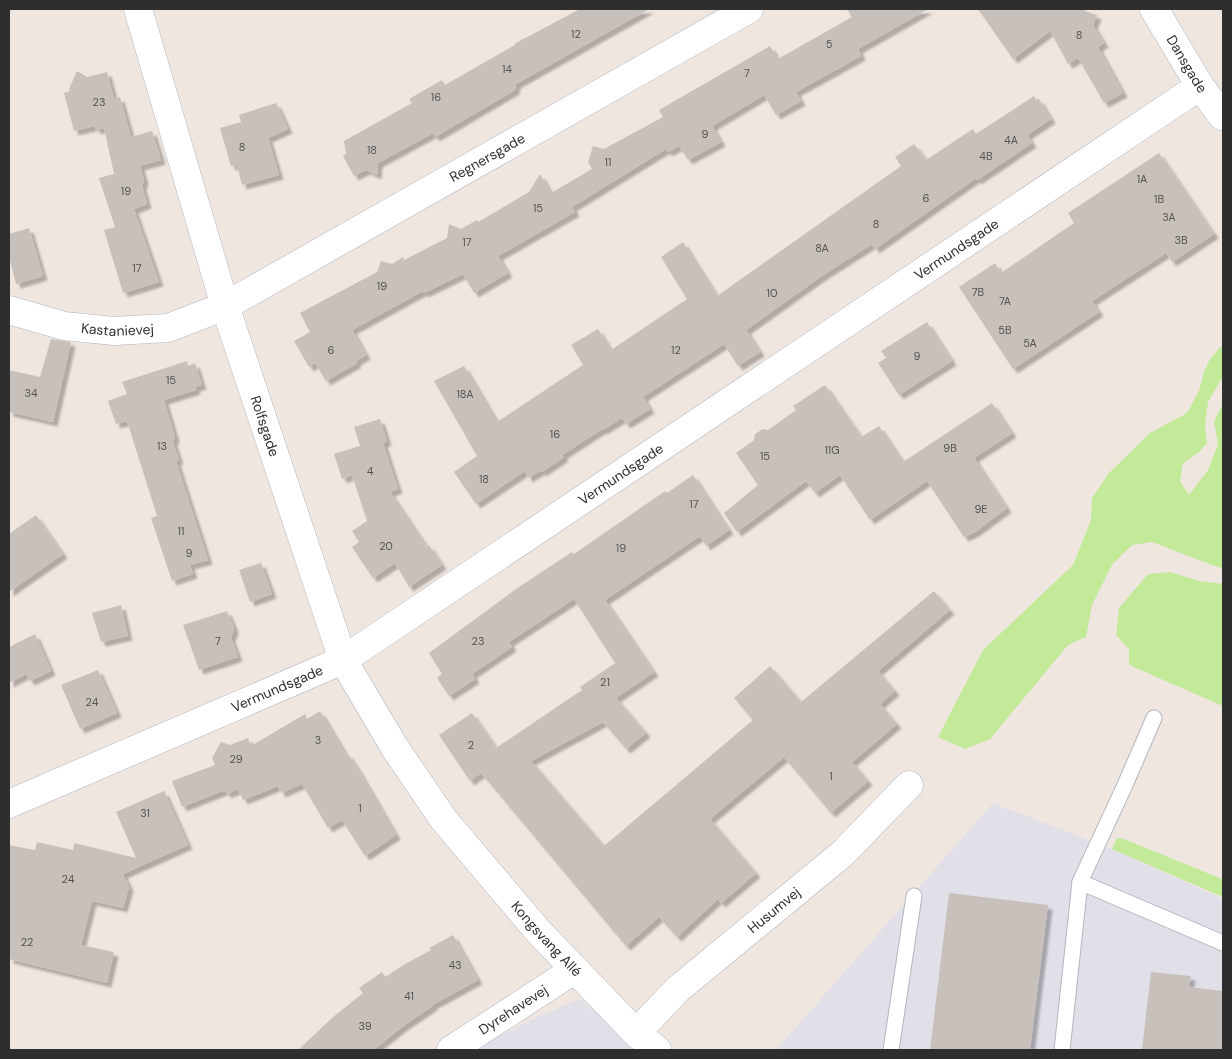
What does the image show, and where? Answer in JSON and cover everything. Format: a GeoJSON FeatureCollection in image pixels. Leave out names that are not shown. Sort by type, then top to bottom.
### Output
{"type":"FeatureCollection","features":[{"type":"Feature","properties":{"kind":"street","name":"Rolfsgade"},"geometry":{"type":"LineString","coordinates":[[138,9],[225,306],[343,660],[395,748],[444,820]]}},
{"type":"Feature","properties":{"kind":"street","name":"Regnersgade"},"geometry":{"type":"LineString","coordinates":[[225,306],[749,9]]}},
{"type":"Feature","properties":{"kind":"street","name":"Dansgade"},"geometry":{"type":"LineString","coordinates":[[1154,9],[1200,86],[1222,116]]}},
{"type":"Feature","properties":{"kind":"street","name":"Vermundsgade"},"geometry":{"type":"LineString","coordinates":[[9,804],[343,660],[1200,86]]}},
{"type":"Feature","properties":{"kind":"street","name":"Kastanievej"},"geometry":{"type":"LineString","coordinates":[[9,310],[64,326],[114,331],[168,328],[225,306]]}},
{"type":"Feature","properties":{"kind":"street","name":"Husumvej"},"geometry":{"type":"LineString","coordinates":[[647,1042],[678,989],[842,854],[909,785]]}},
{"type":"Feature","properties":{"kind":"street","name":"Kongsvang Allé"},"geometry":{"type":"LineString","coordinates":[[444,820],[538,931],[574,970],[647,1042]]}},
{"type":"Feature","properties":{"kind":"street","name":"Dyrehavevej"},"geometry":{"type":"LineString","coordinates":[[451,1050],[574,970]]}},
{"type":"Feature","properties":{"kind":"lane"},"geometry":{"type":"LineString","coordinates":[[1062,1050],[1080,882],[1126,785],[1154,718]]}},
{"type":"Feature","properties":{"kind":"lane"},"geometry":{"type":"LineString","coordinates":[[1080,882],[1223,944]]}},
{"type":"Feature","properties":{"kind":"lane"},"geometry":{"type":"LineString","coordinates":[[891,1050],[914,896]]}},
{"type":"Feature","properties":{"kind":"shaded area"},"geometry":{"type":"Polygon","coordinates":[[[993,803],[1112,849],[1223,899],[1223,1050],[776,1050],[993,803]]]}},
{"type":"Feature","properties":{"kind":"shaded area"},"geometry":{"type":"Polygon","coordinates":[[[579,999],[644,1050],[471,1050],[536,1018],[579,999]]]}},
{"type":"Feature","properties":{"kind":"green space"},"geometry":{"type":"Polygon","coordinates":[[[1220,347],[1223,347],[1223,376],[1208,402],[1205,425],[1207,443],[1199,452],[1183,463],[1180,481],[1189,495],[1208,470],[1218,444],[1214,421],[1223,403],[1223,569],[1152,542],[1132,545],[1112,565],[1092,605],[1086,637],[1068,645],[990,739],[965,749],[938,737],[983,650],[1073,565],[1091,520],[1092,498],[1109,473],[1150,433],[1187,413],[1199,391],[1209,361],[1220,347]]]}},
{"type":"Feature","properties":{"kind":"green space"},"geometry":{"type":"Polygon","coordinates":[[[1170,572],[1199,581],[1223,584],[1223,706],[1129,665],[1129,649],[1116,635],[1119,608],[1148,574],[1170,572]]]}},
{"type":"Feature","properties":{"kind":"green space"},"geometry":{"type":"Polygon","coordinates":[[[1117,838],[1124,839],[1222,879],[1223,877],[1223,897],[1112,849],[1117,838]]]}},
{"type":"Feature","properties":{"kind":"building"},"geometry":{"type":"Polygon","coordinates":[[[580,9],[649,9],[516,84],[515,90],[435,137],[433,133],[378,163],[377,175],[366,170],[354,176],[343,156],[346,154],[344,141],[412,103],[409,99],[442,80],[445,85],[514,44],[580,9]]]}},
{"type":"Feature","properties":{"kind":"building"},"geometry":{"type":"Polygon","coordinates":[[[847,9],[928,9],[858,49],[861,56],[796,92],[801,101],[776,115],[764,95],[712,126],[721,142],[688,160],[679,146],[668,152],[666,149],[572,207],[575,212],[498,256],[508,273],[474,293],[463,274],[424,293],[423,291],[352,330],[366,355],[356,361],[357,363],[326,381],[315,363],[309,367],[294,341],[310,332],[300,313],[377,272],[381,261],[392,264],[403,257],[404,260],[447,238],[449,224],[461,229],[477,220],[478,222],[529,192],[540,174],[551,193],[592,169],[588,162],[593,146],[604,149],[663,117],[659,110],[770,46],[778,59],[852,17],[847,9]]]}},
{"type":"Feature","properties":{"kind":"building"},"geometry":{"type":"Polygon","coordinates":[[[978,9],[1084,9],[1097,15],[1093,25],[1104,43],[1098,47],[1123,93],[1104,103],[1078,58],[1068,64],[1050,31],[1013,59],[978,9]]]}},
{"type":"Feature","properties":{"kind":"building"},"geometry":{"type":"Polygon","coordinates":[[[77,71],[87,77],[107,72],[114,99],[120,97],[131,137],[152,131],[161,160],[140,166],[144,180],[142,186],[147,204],[134,209],[159,282],[123,293],[104,230],[115,227],[99,178],[114,174],[104,128],[96,130],[95,126],[74,131],[64,93],[70,91],[69,89],[77,71]]]}},
{"type":"Feature","properties":{"kind":"building"},"geometry":{"type":"Polygon","coordinates":[[[1034,96],[1036,100],[1039,99],[1051,119],[1027,135],[1032,143],[977,180],[976,178],[875,249],[872,244],[823,275],[746,330],[760,352],[738,366],[724,344],[643,397],[650,409],[626,424],[622,418],[562,455],[564,457],[542,472],[541,470],[528,478],[525,471],[476,504],[454,472],[477,456],[434,381],[464,366],[497,422],[583,365],[571,345],[598,329],[611,350],[687,299],[661,257],[683,242],[717,296],[901,166],[895,157],[914,144],[926,160],[973,129],[976,134],[1034,96]]]}},
{"type":"Feature","properties":{"kind":"building"},"geometry":{"type":"Polygon","coordinates":[[[276,103],[288,129],[268,138],[279,175],[242,185],[237,165],[231,166],[220,128],[241,122],[239,115],[276,103]]]}},
{"type":"Feature","properties":{"kind":"building"},"geometry":{"type":"Polygon","coordinates":[[[1159,153],[1214,234],[1172,262],[1166,253],[1092,301],[1099,312],[1013,369],[959,287],[995,263],[1001,273],[1074,223],[1068,213],[1159,153]]]}},
{"type":"Feature","properties":{"kind":"building"},"geometry":{"type":"Polygon","coordinates":[[[29,228],[43,276],[16,284],[9,257],[9,234],[29,228]]]}},
{"type":"Feature","properties":{"kind":"building"},"geometry":{"type":"Polygon","coordinates":[[[927,322],[952,361],[899,395],[878,363],[886,358],[881,351],[927,322]]]}},
{"type":"Feature","properties":{"kind":"building"},"geometry":{"type":"Polygon","coordinates":[[[51,339],[71,342],[53,422],[9,412],[9,370],[40,377],[51,339]]]}},
{"type":"Feature","properties":{"kind":"building"},"geometry":{"type":"Polygon","coordinates":[[[187,361],[188,366],[195,363],[202,385],[195,387],[196,390],[164,400],[175,437],[173,442],[179,460],[176,461],[208,560],[190,565],[193,574],[172,581],[151,518],[157,516],[127,421],[116,424],[108,401],[127,394],[122,382],[187,361]]]}},
{"type":"Feature","properties":{"kind":"building"},"geometry":{"type":"Polygon","coordinates":[[[825,385],[861,437],[879,426],[903,462],[992,403],[1012,433],[974,458],[1007,508],[975,532],[964,537],[927,481],[870,520],[840,475],[815,493],[806,481],[737,532],[724,513],[758,485],[736,453],[754,440],[755,434],[763,429],[768,430],[796,410],[793,406],[825,385]]]}},
{"type":"Feature","properties":{"kind":"building"},"geometry":{"type":"Polygon","coordinates":[[[380,419],[387,441],[383,443],[398,489],[390,492],[427,547],[429,545],[442,565],[409,587],[395,563],[373,578],[352,547],[359,542],[352,531],[367,521],[352,475],[342,479],[334,454],[360,446],[354,427],[380,419]]]}},
{"type":"Feature","properties":{"kind":"building"},"geometry":{"type":"Polygon","coordinates":[[[693,475],[729,530],[706,546],[700,536],[605,600],[654,672],[616,698],[646,733],[626,749],[603,722],[531,761],[604,846],[753,720],[734,698],[770,666],[801,702],[934,591],[950,610],[878,671],[895,691],[880,704],[897,724],[852,762],[868,781],[831,813],[784,757],[710,819],[756,873],[721,903],[718,899],[677,937],[659,917],[626,946],[481,773],[470,781],[439,735],[472,713],[496,748],[582,690],[580,687],[615,663],[574,599],[509,642],[512,647],[472,674],[475,679],[449,696],[437,678],[442,674],[429,653],[516,589],[572,552],[574,554],[665,491],[667,493],[693,475]]]}},
{"type":"Feature","properties":{"kind":"building"},"geometry":{"type":"Polygon","coordinates":[[[36,515],[63,554],[9,592],[9,534],[36,515]]]}},
{"type":"Feature","properties":{"kind":"building"},"geometry":{"type":"Polygon","coordinates":[[[261,563],[272,594],[250,602],[239,570],[261,563]]]}},
{"type":"Feature","properties":{"kind":"building"},"geometry":{"type":"Polygon","coordinates":[[[121,605],[128,636],[101,642],[92,613],[121,605]]]}},
{"type":"Feature","properties":{"kind":"building"},"geometry":{"type":"Polygon","coordinates":[[[227,611],[234,628],[231,638],[238,657],[199,670],[183,625],[227,611]]]}},
{"type":"Feature","properties":{"kind":"building"},"geometry":{"type":"Polygon","coordinates":[[[35,634],[51,671],[30,681],[26,674],[9,683],[9,647],[35,634]]]}},
{"type":"Feature","properties":{"kind":"building"},"geometry":{"type":"Polygon","coordinates":[[[98,670],[117,713],[80,729],[61,685],[98,670]]]}},
{"type":"Feature","properties":{"kind":"building"},"geometry":{"type":"Polygon","coordinates":[[[320,711],[346,755],[348,754],[359,771],[396,835],[365,856],[342,820],[328,828],[302,784],[281,793],[278,786],[243,800],[238,789],[227,794],[225,790],[182,807],[172,781],[215,765],[212,758],[221,742],[230,745],[248,738],[251,746],[305,714],[307,719],[320,711]]]}},
{"type":"Feature","properties":{"kind":"building"},"geometry":{"type":"Polygon","coordinates":[[[164,791],[188,845],[123,874],[129,887],[123,908],[92,901],[81,945],[114,952],[107,983],[9,959],[9,845],[35,850],[37,842],[73,850],[74,843],[136,858],[116,812],[164,791]]]}},
{"type":"Feature","properties":{"kind":"building"},"geometry":{"type":"Polygon","coordinates":[[[949,893],[1048,905],[1030,1050],[930,1050],[949,893]]]}},
{"type":"Feature","properties":{"kind":"building"},"geometry":{"type":"Polygon","coordinates":[[[453,935],[478,980],[432,1005],[373,1050],[298,1050],[333,1017],[363,993],[359,988],[382,972],[385,977],[431,950],[429,948],[453,935]]]}},
{"type":"Feature","properties":{"kind":"building"},"geometry":{"type":"Polygon","coordinates":[[[1151,972],[1191,976],[1189,987],[1223,991],[1223,1050],[1142,1050],[1151,972]]]}}]}
